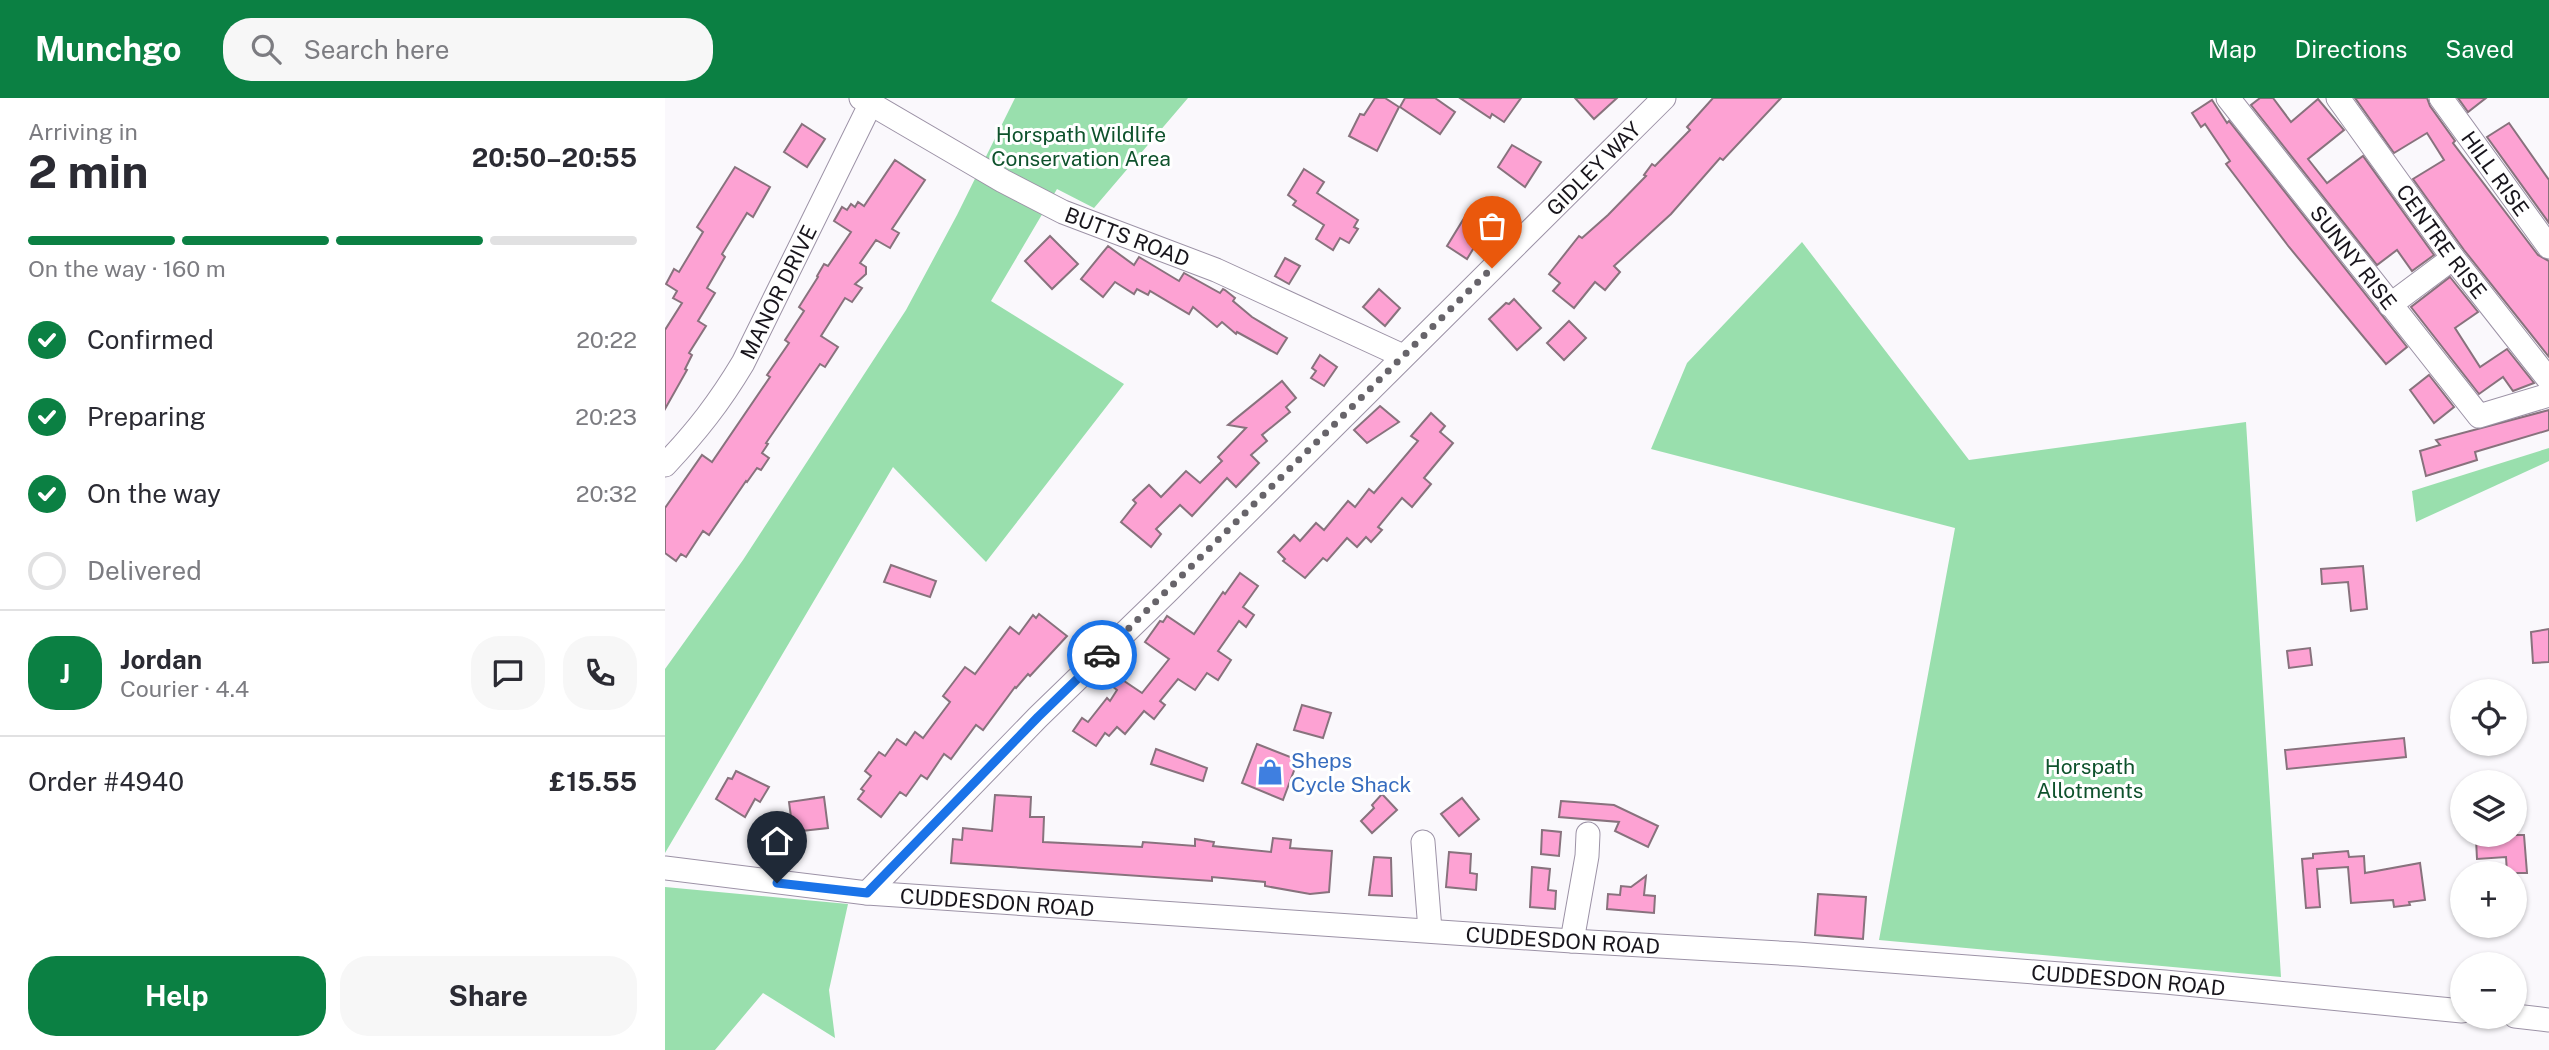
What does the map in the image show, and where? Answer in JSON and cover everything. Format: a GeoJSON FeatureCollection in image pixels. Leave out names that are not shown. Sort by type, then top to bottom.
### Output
{"type":"FeatureCollection","features":[{"type":"Feature","properties":{"kind":"street","name":"GIDLEY WAY"},"geometry":{"type":"LineString","coordinates":[[867,893],[1028,727],[1664,98]]}},
{"type":"Feature","properties":{"kind":"street","name":"SUNNY RISE"},"geometry":{"type":"LineString","coordinates":[[2228,98],[2479,415],[2549,395]]}},
{"type":"Feature","properties":{"kind":"street","name":"CENTRE RISE"},"geometry":{"type":"LineString","coordinates":[[2338,98],[2453,258],[2549,380]]}},
{"type":"Feature","properties":{"kind":"street","name":"HILL RISE"},"geometry":{"type":"LineString","coordinates":[[2441,98],[2549,247]]}},
{"type":"Feature","properties":{"kind":"street","name":"BUTTS ROAD"},"geometry":{"type":"LineString","coordinates":[[866,100],[1003,181],[1063,212],[1216,270],[1403,356]]}},
{"type":"Feature","properties":{"kind":"street","name":"MANOR DRIVE"},"geometry":{"type":"LineString","coordinates":[[665,465],[699,429],[721,400],[743,363],[866,100]]}},
{"type":"Feature","properties":{"kind":"street"},"geometry":{"type":"LineString","coordinates":[[2390,305],[2453,258]]}},
{"type":"Feature","properties":{"kind":"street"},"geometry":{"type":"LineString","coordinates":[[1423,842],[1430,930]]}},
{"type":"Feature","properties":{"kind":"street"},"geometry":{"type":"LineString","coordinates":[[1572,941],[1595,849]]}},
{"type":"Feature","properties":{"kind":"street","name":"CUDDESDON ROAD"},"geometry":{"type":"LineString","coordinates":[[665,868],[867,893],[1572,941],[1789,953],[2001,969],[2450,1010]]}},
{"type":"Feature","properties":{"kind":"street"},"geometry":{"type":"LineString","coordinates":[[2527,1017],[2549,1020]]}},
{"type":"Feature","properties":{"kind":"green space","name":"Horspath Wildlife Conservation Area"},"geometry":{"type":"Polygon","coordinates":[[[1015,98],[1188,98],[1094,208],[1057,189],[991,301],[1124,384],[986,562],[893,467],[665,853],[665,669],[743,560],[906,310],[1015,98]]]}},
{"type":"Feature","properties":{"kind":"green space","name":"Horspath Allotments"},"geometry":{"type":"Polygon","coordinates":[[[1802,242],[1969,460],[2246,422],[2281,977],[1879,940],[1955,528],[1651,449],[1687,363],[1802,242]]]}},
{"type":"Feature","properties":{"kind":"green space"},"geometry":{"type":"Polygon","coordinates":[[[2549,448],[2549,461],[2416,522],[2412,491],[2549,448]]]}},
{"type":"Feature","properties":{"kind":"green space"},"geometry":{"type":"Polygon","coordinates":[[[665,887],[848,904],[829,990],[835,1038],[763,993],[715,1050],[665,1050],[665,887]]]}},
{"type":"Feature","properties":{"kind":"building"},"geometry":{"type":"Polygon","coordinates":[[[1375,98],[1385,98],[1399,107],[1377,151],[1349,136],[1360,114],[1364,115],[1375,98]]]}},
{"type":"Feature","properties":{"kind":"building"},"geometry":{"type":"Polygon","coordinates":[[[1405,98],[1435,98],[1455,112],[1440,134],[1400,107],[1405,98]]]}},
{"type":"Feature","properties":{"kind":"building"},"geometry":{"type":"Polygon","coordinates":[[[1460,98],[1521,98],[1504,122],[1492,114],[1490,118],[1460,98]]]}},
{"type":"Feature","properties":{"kind":"building"},"geometry":{"type":"Polygon","coordinates":[[[1575,98],[1617,98],[1594,119],[1575,98]]]}},
{"type":"Feature","properties":{"kind":"building"},"geometry":{"type":"Polygon","coordinates":[[[1713,98],[1781,98],[1723,160],[1720,158],[1671,214],[1614,266],[1620,272],[1605,290],[1595,282],[1574,308],[1553,291],[1560,283],[1549,274],[1579,236],[1582,238],[1608,215],[1646,176],[1644,175],[1652,164],[1655,166],[1690,130],[1687,127],[1713,98]]]}},
{"type":"Feature","properties":{"kind":"building"},"geometry":{"type":"Polygon","coordinates":[[[2260,98],[2273,98],[2291,122],[2318,99],[2344,130],[2308,159],[2327,183],[2363,156],[2434,255],[2412,271],[2397,250],[2377,265],[2251,105],[2260,98]]]}},
{"type":"Feature","properties":{"kind":"building"},"geometry":{"type":"Polygon","coordinates":[[[2355,98],[2427,98],[2455,141],[2453,143],[2538,255],[2549,261],[2549,357],[2464,250],[2413,179],[2444,160],[2427,133],[2394,153],[2355,98]]]}},
{"type":"Feature","properties":{"kind":"building"},"geometry":{"type":"Polygon","coordinates":[[[2458,98],[2486,98],[2468,112],[2458,98]]]}},
{"type":"Feature","properties":{"kind":"building"},"geometry":{"type":"Polygon","coordinates":[[[2212,100],[2227,123],[2229,121],[2407,347],[2386,364],[2289,247],[2226,164],[2230,161],[2205,124],[2201,127],[2192,113],[2212,100]]]}},
{"type":"Feature","properties":{"kind":"building"},"geometry":{"type":"Polygon","coordinates":[[[2509,123],[2549,180],[2549,223],[2487,137],[2509,123]]]}},
{"type":"Feature","properties":{"kind":"building"},"geometry":{"type":"Polygon","coordinates":[[[802,124],[825,139],[807,167],[784,152],[802,124]]]}},
{"type":"Feature","properties":{"kind":"building"},"geometry":{"type":"Polygon","coordinates":[[[1512,145],[1541,162],[1525,187],[1498,167],[1512,145]]]}},
{"type":"Feature","properties":{"kind":"building"},"geometry":{"type":"Polygon","coordinates":[[[895,160],[925,180],[892,229],[899,233],[890,248],[876,240],[860,263],[866,267],[866,274],[855,284],[862,288],[852,302],[845,298],[821,336],[838,347],[825,367],[820,364],[766,443],[768,444],[762,453],[769,458],[761,470],[757,468],[746,481],[709,535],[703,531],[686,557],[681,554],[676,561],[665,553],[665,508],[702,455],[712,462],[770,377],[767,375],[789,343],[785,340],[804,311],[799,307],[824,264],[828,266],[851,232],[834,221],[842,207],[847,210],[851,204],[855,207],[858,202],[864,206],[895,160]]]}},
{"type":"Feature","properties":{"kind":"building"},"geometry":{"type":"Polygon","coordinates":[[[735,167],[770,187],[753,217],[747,213],[722,254],[725,257],[707,288],[715,293],[698,321],[706,326],[689,353],[692,355],[685,369],[687,370],[665,409],[665,330],[682,303],[673,298],[677,291],[666,284],[674,269],[679,272],[703,232],[697,227],[735,167]]]}},
{"type":"Feature","properties":{"kind":"building"},"geometry":{"type":"Polygon","coordinates":[[[1304,169],[1324,182],[1317,193],[1358,220],[1354,227],[1358,229],[1349,243],[1340,238],[1333,250],[1316,239],[1324,225],[1293,205],[1296,201],[1288,195],[1304,169]]]}},
{"type":"Feature","properties":{"kind":"building"},"geometry":{"type":"Polygon","coordinates":[[[1466,215],[1486,228],[1467,259],[1447,246],[1466,215]]]}},
{"type":"Feature","properties":{"kind":"building"},"geometry":{"type":"Polygon","coordinates":[[[1050,236],[1078,264],[1052,289],[1025,261],[1050,236]]]}},
{"type":"Feature","properties":{"kind":"building"},"geometry":{"type":"Polygon","coordinates":[[[1108,246],[1134,265],[1139,257],[1179,281],[1184,273],[1220,293],[1225,290],[1235,298],[1233,301],[1252,317],[1287,338],[1277,354],[1237,332],[1236,334],[1222,322],[1217,327],[1193,307],[1189,314],[1150,291],[1148,295],[1137,289],[1134,294],[1115,282],[1103,297],[1081,279],[1108,246]]]}},
{"type":"Feature","properties":{"kind":"building"},"geometry":{"type":"Polygon","coordinates":[[[1285,258],[1300,266],[1289,284],[1275,276],[1285,258]]]}},
{"type":"Feature","properties":{"kind":"building"},"geometry":{"type":"Polygon","coordinates":[[[2450,277],[2478,312],[2455,328],[2480,367],[2507,349],[2534,383],[2513,391],[2503,377],[2479,394],[2411,307],[2450,277]]]}},
{"type":"Feature","properties":{"kind":"building"},"geometry":{"type":"Polygon","coordinates":[[[1379,289],[1400,308],[1385,326],[1363,307],[1379,289]]]}},
{"type":"Feature","properties":{"kind":"building"},"geometry":{"type":"Polygon","coordinates":[[[1514,299],[1541,328],[1517,350],[1489,319],[1514,299]]]}},
{"type":"Feature","properties":{"kind":"building"},"geometry":{"type":"Polygon","coordinates":[[[1569,321],[1586,338],[1564,360],[1547,343],[1569,321]]]}},
{"type":"Feature","properties":{"kind":"building"},"geometry":{"type":"Polygon","coordinates":[[[1320,355],[1337,367],[1324,386],[1311,378],[1316,371],[1312,368],[1320,355]]]}},
{"type":"Feature","properties":{"kind":"building"},"geometry":{"type":"Polygon","coordinates":[[[2429,375],[2454,407],[2434,423],[2410,390],[2429,375]]]}},
{"type":"Feature","properties":{"kind":"building"},"geometry":{"type":"Polygon","coordinates":[[[1282,381],[1296,398],[1286,407],[1290,412],[1262,435],[1267,441],[1251,455],[1259,463],[1236,487],[1227,478],[1192,516],[1180,505],[1156,529],[1161,534],[1151,547],[1121,522],[1136,503],[1133,500],[1149,485],[1161,497],[1186,471],[1200,483],[1222,461],[1218,457],[1246,428],[1228,425],[1282,381]]]}},
{"type":"Feature","properties":{"kind":"building"},"geometry":{"type":"Polygon","coordinates":[[[1380,406],[1399,422],[1367,443],[1354,430],[1380,406]]]}},
{"type":"Feature","properties":{"kind":"building"},"geometry":{"type":"Polygon","coordinates":[[[2549,410],[2549,430],[2475,452],[2477,460],[2426,476],[2420,451],[2440,445],[2436,440],[2549,410]]]}},
{"type":"Feature","properties":{"kind":"building"},"geometry":{"type":"Polygon","coordinates":[[[1431,413],[1445,426],[1440,432],[1453,443],[1424,478],[1431,484],[1412,507],[1402,498],[1378,527],[1382,530],[1371,542],[1366,537],[1357,547],[1347,538],[1327,561],[1323,558],[1305,578],[1283,561],[1285,559],[1278,552],[1294,535],[1300,541],[1316,523],[1324,530],[1348,501],[1355,507],[1369,489],[1374,493],[1418,441],[1411,436],[1431,413]]]}},
{"type":"Feature","properties":{"kind":"building"},"geometry":{"type":"Polygon","coordinates":[[[891,565],[936,581],[930,597],[884,582],[891,565]]]}},
{"type":"Feature","properties":{"kind":"building"},"geometry":{"type":"Polygon","coordinates":[[[2363,566],[2367,609],[2351,611],[2348,582],[2322,584],[2321,569],[2363,566]]]}},
{"type":"Feature","properties":{"kind":"building"},"geometry":{"type":"Polygon","coordinates":[[[1240,573],[1258,586],[1243,607],[1254,615],[1246,627],[1239,621],[1218,651],[1231,660],[1218,680],[1207,673],[1195,690],[1178,679],[1160,701],[1165,705],[1154,719],[1144,711],[1125,734],[1117,727],[1109,736],[1105,733],[1096,746],[1073,731],[1082,718],[1088,722],[1107,698],[1110,701],[1117,690],[1112,686],[1118,677],[1142,693],[1169,659],[1145,642],[1160,621],[1163,622],[1167,616],[1194,634],[1223,592],[1225,594],[1240,573]]]}},
{"type":"Feature","properties":{"kind":"building"},"geometry":{"type":"Polygon","coordinates":[[[1039,614],[1067,636],[1030,676],[1028,674],[1015,687],[983,730],[976,725],[951,759],[944,754],[927,779],[921,775],[906,796],[900,792],[881,817],[858,799],[864,791],[861,789],[871,776],[865,771],[879,752],[885,756],[897,739],[906,745],[915,732],[923,738],[950,702],[943,696],[965,667],[975,674],[1010,627],[1019,634],[1033,615],[1036,618],[1039,614]]]}},
{"type":"Feature","properties":{"kind":"building"},"geometry":{"type":"Polygon","coordinates":[[[2549,629],[2549,662],[2533,663],[2531,632],[2549,629]]]}},
{"type":"Feature","properties":{"kind":"building"},"geometry":{"type":"Polygon","coordinates":[[[2310,648],[2312,665],[2289,668],[2287,651],[2310,648]]]}},
{"type":"Feature","properties":{"kind":"building"},"geometry":{"type":"Polygon","coordinates":[[[1302,705],[1331,713],[1323,738],[1294,730],[1302,705]]]}},
{"type":"Feature","properties":{"kind":"building"},"geometry":{"type":"Polygon","coordinates":[[[2404,738],[2406,757],[2287,769],[2285,750],[2404,738]]]}},
{"type":"Feature","properties":{"kind":"building","name":"Sheps Cycle Shack"},"geometry":{"type":"Polygon","coordinates":[[[1257,744],[1298,760],[1283,800],[1242,783],[1257,744]]]}},
{"type":"Feature","properties":{"kind":"building"},"geometry":{"type":"Polygon","coordinates":[[[1156,749],[1207,768],[1203,781],[1151,764],[1156,749]]]}},
{"type":"Feature","properties":{"kind":"building"},"geometry":{"type":"Polygon","coordinates":[[[736,771],[769,787],[760,802],[755,799],[745,817],[716,799],[728,778],[732,779],[736,771]]]}},
{"type":"Feature","properties":{"kind":"building"},"geometry":{"type":"Polygon","coordinates":[[[1382,794],[1397,810],[1372,833],[1361,821],[1374,808],[1372,805],[1382,794]]]}},
{"type":"Feature","properties":{"kind":"building"},"geometry":{"type":"Polygon","coordinates":[[[995,795],[1031,797],[1030,817],[1044,817],[1043,842],[1142,847],[1143,842],[1195,846],[1195,839],[1214,842],[1213,846],[1271,852],[1273,838],[1291,840],[1290,848],[1332,851],[1329,892],[1310,894],[1265,886],[1265,882],[1212,877],[1212,881],[951,863],[953,839],[962,840],[963,828],[992,831],[995,795]]]}},
{"type":"Feature","properties":{"kind":"building"},"geometry":{"type":"Polygon","coordinates":[[[824,797],[828,828],[793,832],[789,802],[824,797]]]}},
{"type":"Feature","properties":{"kind":"building"},"geometry":{"type":"Polygon","coordinates":[[[1462,798],[1479,819],[1459,836],[1441,814],[1462,798]]]}},
{"type":"Feature","properties":{"kind":"building"},"geometry":{"type":"Polygon","coordinates":[[[1561,801],[1614,805],[1658,826],[1648,847],[1615,831],[1619,822],[1559,817],[1561,801]]]}},
{"type":"Feature","properties":{"kind":"building"},"geometry":{"type":"Polygon","coordinates":[[[1542,830],[1561,832],[1559,856],[1541,854],[1542,830]]]}},
{"type":"Feature","properties":{"kind":"building"},"geometry":{"type":"Polygon","coordinates":[[[2476,847],[2525,847],[2526,861],[2506,861],[2506,857],[2477,859],[2476,847]]]}},
{"type":"Feature","properties":{"kind":"building"},"geometry":{"type":"Polygon","coordinates":[[[2348,851],[2349,857],[2364,856],[2365,873],[2420,863],[2425,900],[2394,907],[2393,900],[2351,903],[2348,867],[2317,869],[2320,907],[2306,908],[2302,859],[2313,858],[2313,854],[2348,851]]]}},
{"type":"Feature","properties":{"kind":"building"},"geometry":{"type":"Polygon","coordinates":[[[1449,852],[1471,854],[1470,873],[1477,874],[1476,890],[1446,887],[1449,852]]]}},
{"type":"Feature","properties":{"kind":"building"},"geometry":{"type":"Polygon","coordinates":[[[1374,857],[1391,858],[1392,896],[1369,895],[1374,857]]]}},
{"type":"Feature","properties":{"kind":"building"},"geometry":{"type":"Polygon","coordinates":[[[1532,867],[1550,869],[1548,890],[1556,891],[1555,909],[1530,907],[1532,867]]]}},
{"type":"Feature","properties":{"kind":"building"},"geometry":{"type":"Polygon","coordinates":[[[1646,876],[1644,895],[1655,896],[1654,913],[1607,909],[1608,894],[1620,895],[1621,886],[1631,887],[1646,876]]]}},
{"type":"Feature","properties":{"kind":"building"},"geometry":{"type":"Polygon","coordinates":[[[1818,894],[1866,897],[1863,939],[1815,935],[1818,894]]]}},
{"type":"Feature","properties":{"kind":"way so far"},"geometry":{"type":"LineString","coordinates":[[1102,655],[1492,268]]}},
{"type":"Feature","properties":{"kind":"place","name":"Sheps Cycle Shack"},"geometry":{"type":"Point","coordinates":[1270,772]}},
{"type":"Feature","properties":{"kind":"route"},"geometry":{"type":"LineString","coordinates":[[777,883],[867,893],[1102,655]]}}]}
